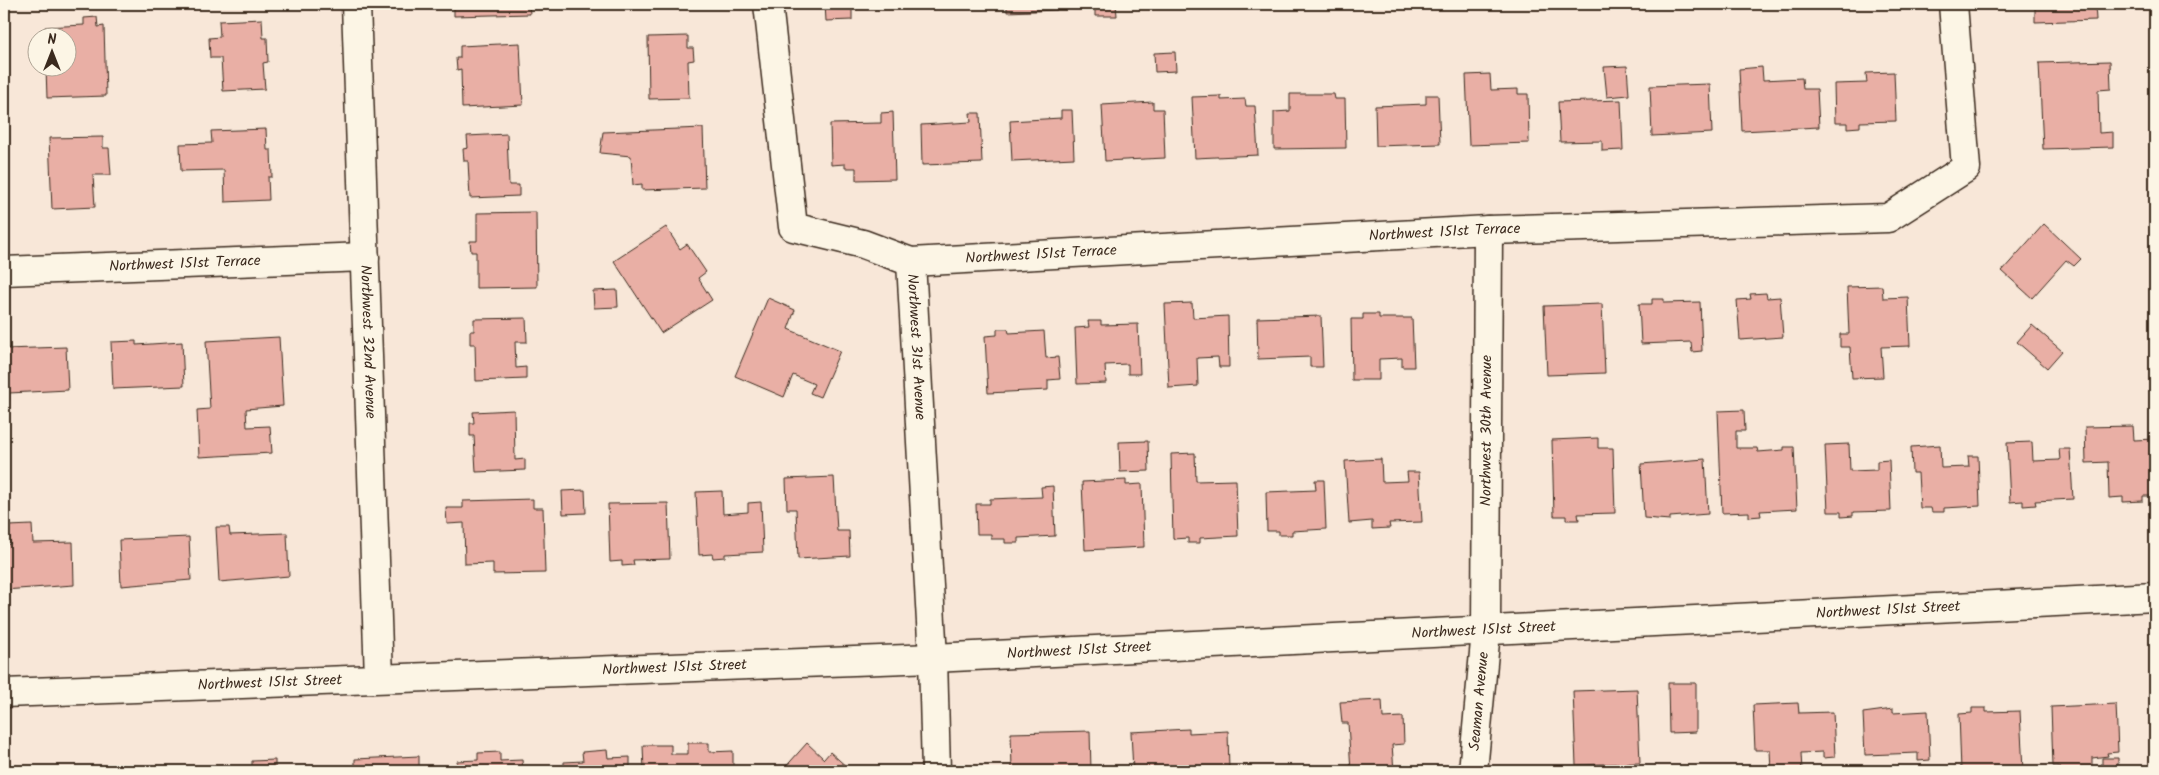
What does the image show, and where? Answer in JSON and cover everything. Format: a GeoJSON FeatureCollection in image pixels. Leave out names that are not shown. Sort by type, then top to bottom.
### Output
{"type":"FeatureCollection","features":[{"type":"Feature","properties":{"kind":"street","name":"Northwest 32nd Avenue"},"geometry":{"type":"LineString","coordinates":[[356,4],[379,678]]}},
{"type":"Feature","properties":{"kind":"street","name":"Northwest 31st Avenue"},"geometry":{"type":"LineString","coordinates":[[768,4],[793,226],[863,244],[911,262],[932,658],[936,771]]}},
{"type":"Feature","properties":{"kind":"street","name":"Northwest 151st Terrace"},"geometry":{"type":"LineString","coordinates":[[911,262],[1488,230],[1888,218],[1966,168],[1953,4]]}},
{"type":"Feature","properties":{"kind":"street","name":"Northwest 30th Avenue"},"geometry":{"type":"LineString","coordinates":[[1486,631],[1488,230]]}},
{"type":"Feature","properties":{"kind":"street","name":"Northwest 151st Terrace"},"geometry":{"type":"LineString","coordinates":[[4,271],[366,257]]}},
{"type":"Feature","properties":{"kind":"street","name":"Northwest 151st Street"},"geometry":{"type":"LineString","coordinates":[[4,693],[932,658],[2155,597]]}},
{"type":"Feature","properties":{"kind":"street","name":"Seaman Avenue"},"geometry":{"type":"LineString","coordinates":[[1473,771],[1486,631]]}},
{"type":"Feature","properties":{"kind":"building"},"geometry":{"type":"Polygon","coordinates":[[[454,4],[529,4],[530,14],[454,16],[454,4]]]}},
{"type":"Feature","properties":{"kind":"building"},"geometry":{"type":"Polygon","coordinates":[[[633,4],[683,4],[683,5],[633,8],[633,4]]]}},
{"type":"Feature","properties":{"kind":"building"},"geometry":{"type":"Polygon","coordinates":[[[825,4],[852,4],[852,20],[826,21],[825,4]]]}},
{"type":"Feature","properties":{"kind":"building"},"geometry":{"type":"Polygon","coordinates":[[[875,4],[887,4],[887,7],[876,8],[875,4]]]}},
{"type":"Feature","properties":{"kind":"building"},"geometry":{"type":"Polygon","coordinates":[[[1007,4],[1056,4],[1057,10],[1007,12],[1007,4]]]}},
{"type":"Feature","properties":{"kind":"building"},"geometry":{"type":"Polygon","coordinates":[[[1095,4],[1116,4],[1117,16],[1095,16],[1095,4]]]}},
{"type":"Feature","properties":{"kind":"building"},"geometry":{"type":"Polygon","coordinates":[[[2035,4],[2095,4],[2096,20],[2035,22],[2035,4]]]}},
{"type":"Feature","properties":{"kind":"building"},"geometry":{"type":"Polygon","coordinates":[[[97,17],[98,27],[104,26],[106,96],[47,98],[46,78],[78,78],[78,28],[45,27],[84,25],[84,18],[97,17]]]}},
{"type":"Feature","properties":{"kind":"building"},"geometry":{"type":"Polygon","coordinates":[[[262,19],[263,38],[267,38],[268,62],[263,63],[265,89],[223,91],[221,58],[210,58],[209,38],[220,37],[219,21],[262,19]]]}},
{"type":"Feature","properties":{"kind":"building"},"geometry":{"type":"Polygon","coordinates":[[[688,36],[688,48],[693,48],[694,60],[688,61],[689,98],[649,99],[648,37],[688,36]]]}},
{"type":"Feature","properties":{"kind":"building"},"geometry":{"type":"Polygon","coordinates":[[[520,43],[523,105],[462,108],[461,69],[457,70],[456,58],[460,58],[460,46],[520,43]]]}},
{"type":"Feature","properties":{"kind":"building"},"geometry":{"type":"Polygon","coordinates":[[[1175,52],[1176,71],[1155,72],[1154,53],[1175,52]]]}},
{"type":"Feature","properties":{"kind":"building"},"geometry":{"type":"Polygon","coordinates":[[[2110,61],[2111,89],[2098,90],[2099,133],[2113,132],[2113,147],[2043,149],[2039,63],[2110,61]]]}},
{"type":"Feature","properties":{"kind":"building"},"geometry":{"type":"Polygon","coordinates":[[[1627,66],[1629,95],[1607,97],[1604,67],[1627,66]]]}},
{"type":"Feature","properties":{"kind":"building"},"geometry":{"type":"Polygon","coordinates":[[[1762,67],[1763,80],[1802,78],[1803,89],[1817,89],[1819,127],[1742,131],[1739,69],[1762,67]]]}},
{"type":"Feature","properties":{"kind":"building"},"geometry":{"type":"Polygon","coordinates":[[[1894,72],[1896,121],[1860,122],[1860,127],[1847,128],[1847,123],[1835,123],[1834,84],[1867,83],[1866,73],[1894,72]]]}},
{"type":"Feature","properties":{"kind":"building"},"geometry":{"type":"Polygon","coordinates":[[[1490,74],[1491,90],[1518,89],[1518,94],[1528,94],[1529,143],[1469,145],[1466,75],[1490,74]]]}},
{"type":"Feature","properties":{"kind":"building"},"geometry":{"type":"Polygon","coordinates":[[[1710,84],[1712,133],[1652,136],[1650,86],[1710,84]]]}},
{"type":"Feature","properties":{"kind":"building"},"geometry":{"type":"Polygon","coordinates":[[[1290,94],[1334,94],[1335,99],[1345,99],[1346,148],[1274,149],[1274,112],[1290,111],[1290,94]]]}},
{"type":"Feature","properties":{"kind":"building"},"geometry":{"type":"Polygon","coordinates":[[[1426,95],[1438,95],[1440,144],[1376,146],[1375,106],[1426,104],[1426,95]]]}},
{"type":"Feature","properties":{"kind":"building"},"geometry":{"type":"Polygon","coordinates":[[[1221,96],[1221,100],[1245,99],[1246,106],[1255,106],[1258,155],[1195,158],[1192,97],[1221,96]]]}},
{"type":"Feature","properties":{"kind":"building"},"geometry":{"type":"Polygon","coordinates":[[[1621,100],[1623,150],[1602,151],[1602,141],[1560,142],[1558,102],[1621,100]]]}},
{"type":"Feature","properties":{"kind":"building"},"geometry":{"type":"Polygon","coordinates":[[[1153,102],[1153,109],[1163,109],[1165,158],[1105,161],[1102,105],[1153,102]]]}},
{"type":"Feature","properties":{"kind":"building"},"geometry":{"type":"Polygon","coordinates":[[[1061,110],[1072,110],[1074,158],[1012,161],[1010,121],[1061,118],[1061,110]]]}},
{"type":"Feature","properties":{"kind":"building"},"geometry":{"type":"Polygon","coordinates":[[[893,112],[895,179],[856,180],[856,168],[845,168],[845,164],[831,165],[830,124],[881,123],[881,113],[893,112]]]}},
{"type":"Feature","properties":{"kind":"building"},"geometry":{"type":"Polygon","coordinates":[[[970,113],[980,113],[982,163],[922,165],[921,125],[971,122],[970,113]]]}},
{"type":"Feature","properties":{"kind":"building"},"geometry":{"type":"Polygon","coordinates":[[[703,128],[705,188],[642,190],[642,184],[633,185],[631,156],[600,153],[603,132],[703,128]]]}},
{"type":"Feature","properties":{"kind":"building"},"geometry":{"type":"Polygon","coordinates":[[[266,129],[267,150],[271,150],[272,177],[268,177],[269,200],[225,202],[224,170],[181,171],[180,144],[212,143],[211,131],[266,129]]]}},
{"type":"Feature","properties":{"kind":"building"},"geometry":{"type":"Polygon","coordinates":[[[507,134],[509,185],[519,185],[519,196],[470,198],[468,161],[464,161],[463,149],[468,148],[467,136],[507,134]]]}},
{"type":"Feature","properties":{"kind":"building"},"geometry":{"type":"Polygon","coordinates":[[[103,137],[103,148],[109,148],[111,175],[93,175],[95,207],[52,209],[49,138],[103,137]]]}},
{"type":"Feature","properties":{"kind":"building"},"geometry":{"type":"Polygon","coordinates":[[[536,212],[537,287],[476,288],[476,252],[471,252],[470,241],[477,241],[477,213],[536,212]]]}},
{"type":"Feature","properties":{"kind":"building"},"geometry":{"type":"Polygon","coordinates":[[[2044,224],[2081,259],[2074,266],[2066,260],[2032,298],[2002,271],[2044,224]]]}},
{"type":"Feature","properties":{"kind":"building"},"geometry":{"type":"Polygon","coordinates":[[[666,227],[680,249],[687,244],[706,272],[698,278],[712,300],[661,333],[614,261],[666,227]]]}},
{"type":"Feature","properties":{"kind":"building"},"geometry":{"type":"Polygon","coordinates":[[[1882,286],[1883,298],[1908,297],[1910,346],[1881,347],[1883,377],[1852,378],[1850,347],[1840,347],[1840,334],[1849,334],[1847,287],[1882,286]]]}},
{"type":"Feature","properties":{"kind":"building"},"geometry":{"type":"Polygon","coordinates":[[[617,290],[618,307],[594,308],[593,291],[617,290]]]}},
{"type":"Feature","properties":{"kind":"building"},"geometry":{"type":"Polygon","coordinates":[[[1766,293],[1767,298],[1780,297],[1783,337],[1740,340],[1737,300],[1751,299],[1750,294],[1766,293]]]}},
{"type":"Feature","properties":{"kind":"building"},"geometry":{"type":"Polygon","coordinates":[[[768,298],[795,310],[788,329],[840,351],[820,397],[810,393],[814,384],[793,375],[784,397],[735,376],[768,298]]]}},
{"type":"Feature","properties":{"kind":"building"},"geometry":{"type":"Polygon","coordinates":[[[1652,299],[1664,299],[1664,303],[1700,302],[1702,351],[1692,352],[1691,342],[1641,344],[1639,304],[1652,304],[1652,299]]]}},
{"type":"Feature","properties":{"kind":"building"},"geometry":{"type":"Polygon","coordinates":[[[1192,303],[1193,318],[1228,316],[1229,367],[1219,367],[1218,357],[1197,358],[1198,386],[1169,388],[1165,304],[1192,303]]]}},
{"type":"Feature","properties":{"kind":"building"},"geometry":{"type":"Polygon","coordinates":[[[1602,304],[1605,373],[1547,375],[1544,306],[1602,304]]]}},
{"type":"Feature","properties":{"kind":"building"},"geometry":{"type":"Polygon","coordinates":[[[1363,314],[1379,314],[1379,318],[1412,318],[1414,367],[1402,367],[1402,358],[1379,359],[1379,380],[1352,380],[1351,319],[1363,319],[1363,314]]]}},
{"type":"Feature","properties":{"kind":"building"},"geometry":{"type":"Polygon","coordinates":[[[1321,316],[1323,367],[1310,367],[1310,357],[1258,359],[1257,318],[1321,316]]]}},
{"type":"Feature","properties":{"kind":"building"},"geometry":{"type":"Polygon","coordinates":[[[526,318],[527,342],[515,342],[516,368],[526,367],[526,379],[476,381],[475,344],[470,344],[470,331],[474,331],[474,319],[526,318]]]}},
{"type":"Feature","properties":{"kind":"building"},"geometry":{"type":"Polygon","coordinates":[[[1088,321],[1101,321],[1101,325],[1138,324],[1140,374],[1128,374],[1128,364],[1105,365],[1106,383],[1077,384],[1075,328],[1089,327],[1088,321]]]}},
{"type":"Feature","properties":{"kind":"building"},"geometry":{"type":"Polygon","coordinates":[[[2032,325],[2062,351],[2047,368],[2017,342],[2032,325]]]}},
{"type":"Feature","properties":{"kind":"building"},"geometry":{"type":"Polygon","coordinates":[[[997,329],[1008,329],[1009,333],[1044,331],[1046,358],[1058,357],[1060,379],[1048,380],[1048,390],[988,393],[985,336],[997,335],[997,329]]]}},
{"type":"Feature","properties":{"kind":"building"},"geometry":{"type":"Polygon","coordinates":[[[279,337],[283,406],[246,409],[247,427],[270,426],[272,453],[199,457],[197,410],[210,409],[206,341],[279,337]]]}},
{"type":"Feature","properties":{"kind":"building"},"geometry":{"type":"Polygon","coordinates":[[[136,341],[136,345],[182,342],[184,386],[113,389],[111,342],[136,341]]]}},
{"type":"Feature","properties":{"kind":"building"},"geometry":{"type":"Polygon","coordinates":[[[66,347],[68,390],[9,393],[9,401],[4,401],[4,349],[66,347]]]}},
{"type":"Feature","properties":{"kind":"building"},"geometry":{"type":"Polygon","coordinates":[[[514,410],[515,460],[525,459],[525,470],[476,472],[474,436],[470,436],[470,423],[474,423],[473,412],[514,410]]]}},
{"type":"Feature","properties":{"kind":"building"},"geometry":{"type":"Polygon","coordinates":[[[1744,410],[1745,431],[1736,431],[1736,448],[1757,448],[1758,452],[1784,450],[1784,447],[1794,447],[1797,509],[1760,511],[1761,516],[1749,517],[1749,512],[1722,513],[1718,411],[1744,410]]]}},
{"type":"Feature","properties":{"kind":"building"},"geometry":{"type":"Polygon","coordinates":[[[2133,426],[2134,440],[2155,439],[2155,496],[2143,496],[2143,501],[2123,502],[2123,497],[2109,498],[2108,462],[2086,463],[2085,427],[2133,426]]]}},
{"type":"Feature","properties":{"kind":"building"},"geometry":{"type":"Polygon","coordinates":[[[1598,438],[1598,448],[1613,448],[1615,513],[1578,514],[1579,520],[1566,520],[1566,516],[1554,516],[1552,440],[1598,438]]]}},
{"type":"Feature","properties":{"kind":"building"},"geometry":{"type":"Polygon","coordinates":[[[1148,441],[1149,471],[1120,472],[1119,442],[1148,441]]]}},
{"type":"Feature","properties":{"kind":"building"},"geometry":{"type":"Polygon","coordinates":[[[2032,442],[2033,461],[2060,460],[2059,449],[2070,449],[2073,499],[2035,501],[2036,505],[2023,506],[2023,501],[2010,502],[2007,443],[2032,442]]]}},
{"type":"Feature","properties":{"kind":"building"},"geometry":{"type":"Polygon","coordinates":[[[1849,444],[1850,471],[1877,470],[1877,461],[1889,460],[1891,511],[1853,512],[1853,516],[1841,517],[1841,512],[1828,512],[1825,445],[1849,444]]]}},
{"type":"Feature","properties":{"kind":"building"},"geometry":{"type":"Polygon","coordinates":[[[1940,445],[1941,468],[1969,467],[1968,456],[1978,456],[1980,506],[1944,508],[1944,512],[1932,512],[1931,508],[1920,508],[1918,473],[1912,473],[1911,447],[1940,445]]]}},
{"type":"Feature","properties":{"kind":"building"},"geometry":{"type":"Polygon","coordinates":[[[1195,453],[1196,481],[1236,480],[1238,536],[1200,538],[1200,543],[1188,543],[1188,538],[1173,539],[1171,454],[1195,453]]]}},
{"type":"Feature","properties":{"kind":"building"},"geometry":{"type":"Polygon","coordinates":[[[1381,459],[1382,482],[1408,481],[1407,472],[1419,472],[1422,522],[1389,523],[1390,528],[1372,529],[1372,521],[1349,523],[1345,461],[1381,459]]]}},
{"type":"Feature","properties":{"kind":"building"},"geometry":{"type":"Polygon","coordinates":[[[1705,459],[1708,514],[1670,517],[1670,520],[1644,518],[1641,464],[1705,459]]]}},
{"type":"Feature","properties":{"kind":"building"},"geometry":{"type":"Polygon","coordinates":[[[834,477],[837,531],[849,531],[850,556],[798,559],[796,509],[787,509],[786,479],[834,477]]]}},
{"type":"Feature","properties":{"kind":"building"},"geometry":{"type":"Polygon","coordinates":[[[1126,480],[1126,485],[1142,484],[1144,547],[1085,550],[1082,482],[1126,480]]]}},
{"type":"Feature","properties":{"kind":"building"},"geometry":{"type":"Polygon","coordinates":[[[1315,480],[1324,480],[1326,529],[1292,531],[1292,535],[1279,535],[1279,531],[1267,531],[1266,492],[1316,490],[1315,480]]]}},
{"type":"Feature","properties":{"kind":"building"},"geometry":{"type":"Polygon","coordinates":[[[1053,486],[1055,536],[1018,538],[1018,543],[1005,543],[1005,539],[991,539],[991,534],[977,534],[976,504],[990,504],[990,499],[1042,497],[1041,487],[1053,486]]]}},
{"type":"Feature","properties":{"kind":"building"},"geometry":{"type":"Polygon","coordinates":[[[585,490],[586,513],[563,514],[562,491],[585,490]]]}},
{"type":"Feature","properties":{"kind":"building"},"geometry":{"type":"Polygon","coordinates":[[[722,491],[723,514],[748,512],[748,503],[761,502],[763,552],[725,554],[725,557],[713,558],[712,554],[699,555],[696,492],[722,491]]]}},
{"type":"Feature","properties":{"kind":"building"},"geometry":{"type":"Polygon","coordinates":[[[533,499],[533,508],[543,508],[545,573],[493,574],[493,563],[465,564],[464,523],[447,524],[446,508],[463,508],[463,501],[533,499]]]}},
{"type":"Feature","properties":{"kind":"building"},"geometry":{"type":"Polygon","coordinates":[[[668,503],[670,559],[633,560],[634,565],[622,566],[622,561],[610,562],[608,504],[668,503]]]}},
{"type":"Feature","properties":{"kind":"building"},"geometry":{"type":"Polygon","coordinates":[[[32,525],[33,543],[73,542],[74,585],[4,590],[4,545],[10,544],[9,526],[32,525]]]}},
{"type":"Feature","properties":{"kind":"building"},"geometry":{"type":"Polygon","coordinates":[[[216,527],[229,527],[230,535],[287,533],[289,576],[219,582],[216,527]]]}},
{"type":"Feature","properties":{"kind":"building"},"geometry":{"type":"Polygon","coordinates":[[[189,537],[191,580],[121,586],[119,540],[189,537]]]}},
{"type":"Feature","properties":{"kind":"building"},"geometry":{"type":"Polygon","coordinates":[[[1668,683],[1696,683],[1696,732],[1669,733],[1668,683]]]}},
{"type":"Feature","properties":{"kind":"building"},"geometry":{"type":"Polygon","coordinates":[[[1637,689],[1640,763],[1576,765],[1573,691],[1637,689]]]}},
{"type":"Feature","properties":{"kind":"building"},"geometry":{"type":"Polygon","coordinates":[[[1382,700],[1383,718],[1403,717],[1404,744],[1392,745],[1394,771],[1351,771],[1348,723],[1342,723],[1340,702],[1382,700]]]}},
{"type":"Feature","properties":{"kind":"building"},"geometry":{"type":"Polygon","coordinates":[[[1798,703],[1799,713],[1833,712],[1835,757],[1823,758],[1823,752],[1801,753],[1802,771],[1771,771],[1770,750],[1755,750],[1753,705],[1798,703]]]}},
{"type":"Feature","properties":{"kind":"building"},"geometry":{"type":"Polygon","coordinates":[[[2116,704],[2118,752],[2107,753],[2108,756],[2092,758],[2092,771],[2059,771],[2059,766],[2053,766],[2051,707],[2116,704]]]}},
{"type":"Feature","properties":{"kind":"building"},"geometry":{"type":"Polygon","coordinates":[[[1972,708],[1986,708],[1986,712],[2020,711],[2023,771],[1961,771],[1959,714],[1972,713],[1972,708]]]}},
{"type":"Feature","properties":{"kind":"building"},"geometry":{"type":"Polygon","coordinates":[[[1893,709],[1893,713],[1928,711],[1930,760],[1918,761],[1918,753],[1865,755],[1863,713],[1893,709]]]}},
{"type":"Feature","properties":{"kind":"building"},"geometry":{"type":"Polygon","coordinates":[[[1189,729],[1189,733],[1228,731],[1229,771],[1133,771],[1131,732],[1189,729]]]}},
{"type":"Feature","properties":{"kind":"building"},"geometry":{"type":"Polygon","coordinates":[[[1090,731],[1091,771],[1026,771],[1026,768],[1012,769],[1011,733],[1090,731]]]}},
{"type":"Feature","properties":{"kind":"building"},"geometry":{"type":"Polygon","coordinates":[[[688,743],[709,743],[709,752],[733,751],[733,771],[644,771],[643,745],[671,745],[671,754],[688,754],[688,743]]]}},
{"type":"Feature","properties":{"kind":"building"},"geometry":{"type":"Polygon","coordinates":[[[807,743],[824,759],[830,752],[848,768],[845,771],[782,771],[807,743]]]}},
{"type":"Feature","properties":{"kind":"building"},"geometry":{"type":"Polygon","coordinates":[[[607,750],[608,758],[630,757],[630,771],[564,771],[564,762],[583,761],[582,752],[607,750]]]}},
{"type":"Feature","properties":{"kind":"building"},"geometry":{"type":"Polygon","coordinates":[[[500,752],[500,761],[522,760],[523,771],[457,771],[457,761],[478,760],[478,753],[500,752]]]}},
{"type":"Feature","properties":{"kind":"building"},"geometry":{"type":"Polygon","coordinates":[[[419,756],[419,771],[334,771],[355,769],[355,759],[419,756]]]}},
{"type":"Feature","properties":{"kind":"building"},"geometry":{"type":"Polygon","coordinates":[[[2102,758],[2118,758],[2118,771],[2102,771],[2102,758]]]}},
{"type":"Feature","properties":{"kind":"building"},"geometry":{"type":"Polygon","coordinates":[[[275,760],[275,771],[252,771],[252,761],[275,760]]]}},
{"type":"Feature","properties":{"kind":"building"},"geometry":{"type":"Polygon","coordinates":[[[54,769],[76,769],[76,771],[54,771],[54,769]]]}},
{"type":"Feature","properties":{"kind":"building"},"geometry":{"type":"Polygon","coordinates":[[[317,769],[317,771],[275,771],[317,769]]]}}]}
